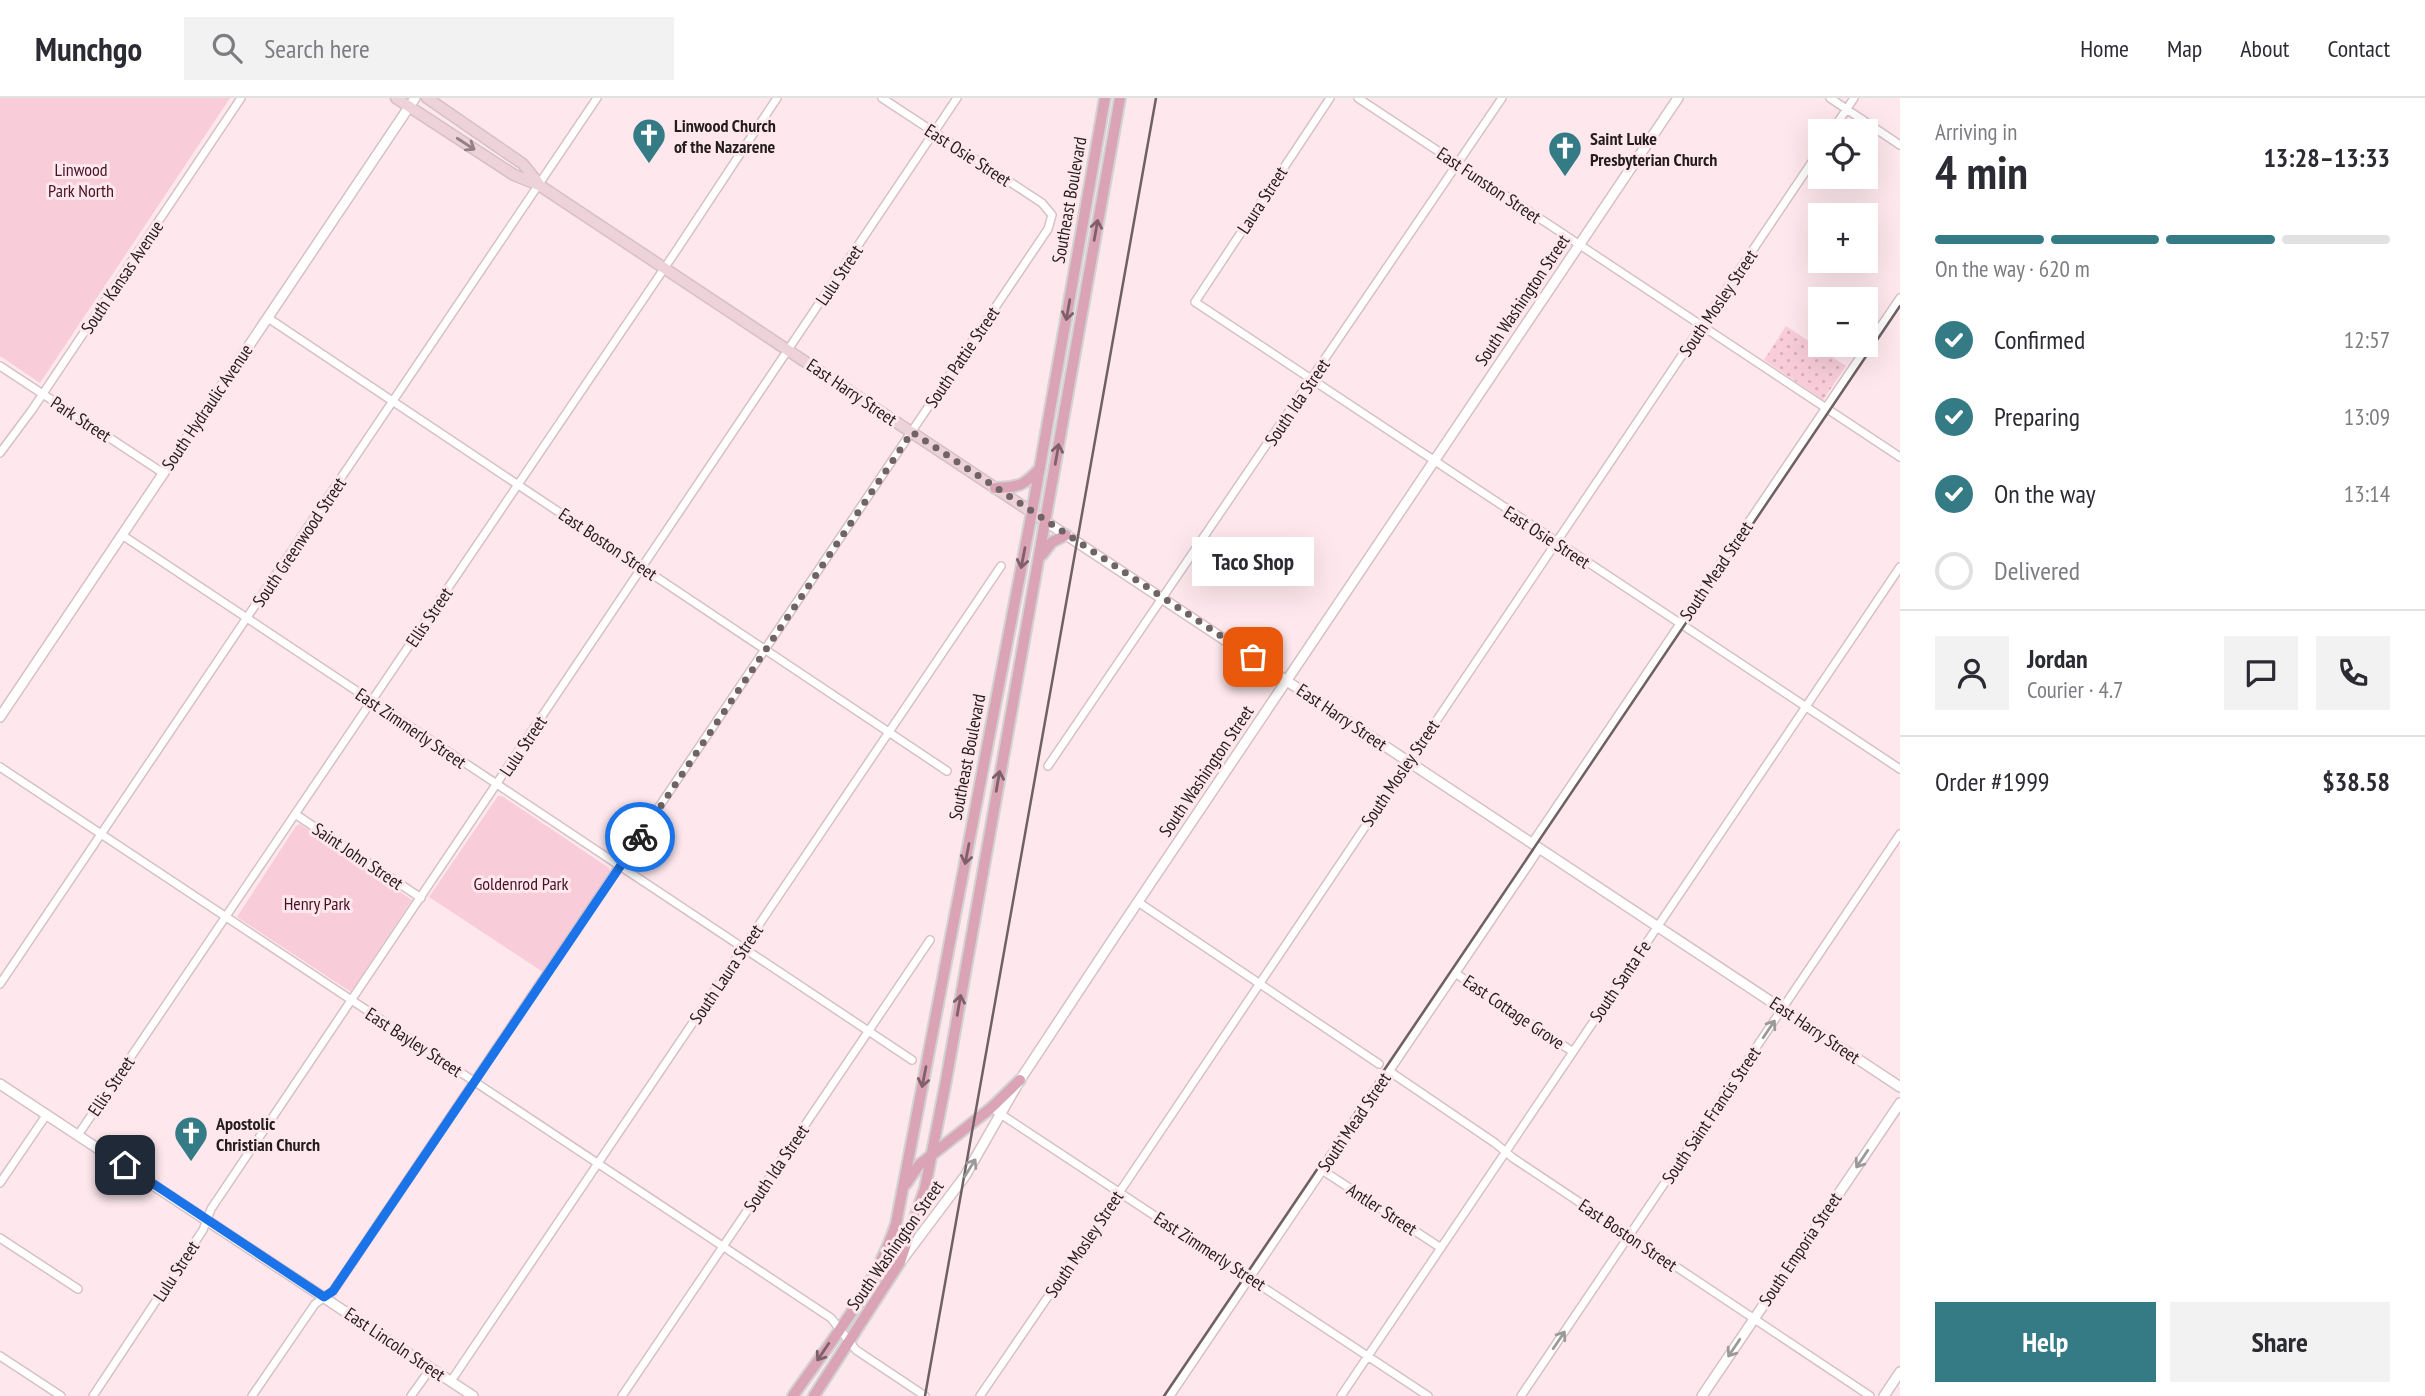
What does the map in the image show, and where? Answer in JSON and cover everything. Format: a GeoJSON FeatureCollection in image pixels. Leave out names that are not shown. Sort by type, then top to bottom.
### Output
{"type":"FeatureCollection","features":[{"type":"Feature","properties":{"kind":"main road","name":"East Harry Street"},"geometry":{"type":"LineString","coordinates":[[396,98],[412,102],[514,176],[540,184]]}},
{"type":"Feature","properties":{"kind":"main road","name":"East Harry Street"},"geometry":{"type":"LineString","coordinates":[[427,98],[523,164],[540,184],[1045,521]]}},
{"type":"Feature","properties":{"kind":"main road","name":"Southeast Boulevard"},"geometry":{"type":"LineString","coordinates":[[793,1396],[870,1285],[886,1254],[896,1224],[1032,512],[1105,98]]}},
{"type":"Feature","properties":{"kind":"main road","name":"Southeast Boulevard"},"geometry":{"type":"LineString","coordinates":[[901,1262],[933,1153],[1120,98]]}},
{"type":"Feature","properties":{"kind":"main road"},"geometry":{"type":"LineString","coordinates":[[995,488],[1018,487],[1030,480],[1040,468]]}},
{"type":"Feature","properties":{"kind":"main road"},"geometry":{"type":"LineString","coordinates":[[1037,564],[1046,547],[1066,535]]}},
{"type":"Feature","properties":{"kind":"main road"},"geometry":{"type":"LineString","coordinates":[[903,1188],[912,1173],[933,1153],[991,1108],[1020,1080]]}},
{"type":"Feature","properties":{"kind":"main road","name":"South Washington Street"},"geometry":{"type":"LineString","coordinates":[[814,1396],[901,1262]]}},
{"type":"Feature","properties":{"kind":"street","name":"South Kansas Avenue"},"geometry":{"type":"LineString","coordinates":[[0,453],[43,394],[242,98]]}},
{"type":"Feature","properties":{"kind":"street","name":"South Greenwood Street"},"geometry":{"type":"LineString","coordinates":[[0,984],[597,98]]}},
{"type":"Feature","properties":{"kind":"street","name":"Ellis Street"},"geometry":{"type":"LineString","coordinates":[[79,1135],[777,98]]}},
{"type":"Feature","properties":{"kind":"street","name":"East Osie Street"},"geometry":{"type":"LineString","coordinates":[[882,98],[1042,203],[1052,215]]}},
{"type":"Feature","properties":{"kind":"street","name":"Lulu Street"},"geometry":{"type":"LineString","coordinates":[[93,1396],[203,1230],[211,1209],[957,98]]}},
{"type":"Feature","properties":{"kind":"street","name":"Laura Street"},"geometry":{"type":"LineString","coordinates":[[1195,302],[1330,98]]}},
{"type":"Feature","properties":{"kind":"street","name":"East Funston Street"},"geometry":{"type":"LineString","coordinates":[[1358,98],[1900,457]]}},
{"type":"Feature","properties":{"kind":"street","name":"South Ida Street"},"geometry":{"type":"LineString","coordinates":[[1048,766],[1503,98]]}},
{"type":"Feature","properties":{"kind":"street","name":"South Washington Street"},"geometry":{"type":"LineString","coordinates":[[901,1262],[965,1176],[1020,1080],[1678,98]]}},
{"type":"Feature","properties":{"kind":"street"},"geometry":{"type":"LineString","coordinates":[[1830,98],[1900,145]]}},
{"type":"Feature","properties":{"kind":"street"},"geometry":{"type":"LineString","coordinates":[[1840,119],[1854,98]]}},
{"type":"Feature","properties":{"kind":"street","name":"South Hydraulic Avenue"},"geometry":{"type":"LineString","coordinates":[[0,717],[412,102]]}},
{"type":"Feature","properties":{"kind":"street","name":"South Mosley Street"},"geometry":{"type":"LineString","coordinates":[[980,1396],[1808,168]]}},
{"type":"Feature","properties":{"kind":"street","name":"South Pattie Street"},"geometry":{"type":"LineString","coordinates":[[252,1396],[315,1304],[333,1291],[475,1082],[1048,229],[1052,215]]}},
{"type":"Feature","properties":{"kind":"street","name":"South Mead Street"},"geometry":{"type":"LineString","coordinates":[[1170,1396],[1455,973],[1680,623],[1900,298]]}},
{"type":"Feature","properties":{"kind":"street","name":"East Osie Street"},"geometry":{"type":"LineString","coordinates":[[1195,302],[1900,769]]}},
{"type":"Feature","properties":{"kind":"street","name":"East Boston Street"},"geometry":{"type":"LineString","coordinates":[[268,318],[947,771]]}},
{"type":"Feature","properties":{"kind":"street","name":"Park Street"},"geometry":{"type":"LineString","coordinates":[[0,366],[163,473]]}},
{"type":"Feature","properties":{"kind":"street","name":"East Harry Street"},"geometry":{"type":"LineString","coordinates":[[1045,521],[1900,1087]]}},
{"type":"Feature","properties":{"kind":"street","name":"East Zimmerly Street"},"geometry":{"type":"LineString","coordinates":[[121,535],[912,1060]]}},
{"type":"Feature","properties":{"kind":"street","name":"South Laura Street"},"geometry":{"type":"LineString","coordinates":[[451,1381],[1001,566]]}},
{"type":"Feature","properties":{"kind":"street","name":"South Santa Fe"},"geometry":{"type":"LineString","coordinates":[[1341,1396],[1900,567]]}},
{"type":"Feature","properties":{"kind":"street","name":"East Bayley Street"},"geometry":{"type":"LineString","coordinates":[[0,767],[831,1318],[856,1350],[925,1396]]}},
{"type":"Feature","properties":{"kind":"street","name":"Saint John Street"},"geometry":{"type":"LineString","coordinates":[[295,814],[421,898]]}},
{"type":"Feature","properties":{"kind":"street","name":"South Saint Francis Street"},"geometry":{"type":"LineString","coordinates":[[1521,1396],[1900,834]]}},
{"type":"Feature","properties":{"kind":"street"},"geometry":{"type":"LineString","coordinates":[[1138,902],[1379,1064]]}},
{"type":"Feature","properties":{"kind":"street","name":"South Ida Street"},"geometry":{"type":"LineString","coordinates":[[622,1396],[930,940]]}},
{"type":"Feature","properties":{"kind":"street","name":"East Cottage Grove"},"geometry":{"type":"LineString","coordinates":[[1455,973],[1573,1052]]}},
{"type":"Feature","properties":{"kind":"street","name":"East Boston Street"},"geometry":{"type":"LineString","coordinates":[[1389,1071],[1506,1150],[1513,1158],[1870,1396]]}},
{"type":"Feature","properties":{"kind":"street","name":"East Lincoln Street"},"geometry":{"type":"LineString","coordinates":[[0,1084],[473,1396]]}},
{"type":"Feature","properties":{"kind":"street","name":"South Emporia Street"},"geometry":{"type":"LineString","coordinates":[[1702,1396],[1900,1103]]}},
{"type":"Feature","properties":{"kind":"street","name":"East Zimmerly Street"},"geometry":{"type":"LineString","coordinates":[[991,1108],[1428,1396]]}},
{"type":"Feature","properties":{"kind":"street"},"geometry":{"type":"LineString","coordinates":[[0,1183],[47,1114]]}},
{"type":"Feature","properties":{"kind":"street","name":"Antler Street"},"geometry":{"type":"LineString","coordinates":[[1322,1170],[1441,1248]]}},
{"type":"Feature","properties":{"kind":"street"},"geometry":{"type":"LineString","coordinates":[[0,1238],[78,1289]]}},
{"type":"Feature","properties":{"kind":"street"},"geometry":{"type":"LineString","coordinates":[[0,1356],[61,1396]]}},
{"type":"Feature","properties":{"kind":"street"},"geometry":{"type":"LineString","coordinates":[[411,1396],[431,1368]]}},
{"type":"Feature","properties":{"kind":"street"},"geometry":{"type":"LineString","coordinates":[[1884,1396],[1900,1372]]}},
{"type":"Feature","properties":{"kind":"green space","name":"Linwood Park North"},"geometry":{"type":"Polygon","coordinates":[[[0,98],[230,98],[40,383],[0,356],[0,98]]]}},
{"type":"Feature","properties":{"kind":"green space"},"geometry":{"type":"Polygon","coordinates":[[[1786,326],[1808,341],[1808,357],[1832,357],[1846,366],[1823,400],[1764,360],[1786,326]]]}},
{"type":"Feature","properties":{"kind":"green space","name":"Goldenrod Park"},"geometry":{"type":"Polygon","coordinates":[[[498,796],[502,796],[609,868],[610,872],[543,972],[429,897],[498,796]]]}},
{"type":"Feature","properties":{"kind":"green space","name":"Henry Park"},"geometry":{"type":"Polygon","coordinates":[[[300,824],[412,900],[351,992],[237,917],[296,826],[300,824]]]}},
{"type":"Feature","properties":{"kind":"railway"},"geometry":{"type":"LineString","coordinates":[[925,1396],[1156,98]]}},
{"type":"Feature","properties":{"kind":"railway"},"geometry":{"type":"LineString","coordinates":[[1164,1396],[1900,306]]}},
{"type":"Feature","properties":{"kind":"way so far"},"geometry":{"type":"LineString","coordinates":[[640,837],[912,432],[1253,657]]}},
{"type":"Feature","properties":{"kind":"place","name":"Linwood Church of the Nazarene"},"geometry":{"type":"Point","coordinates":[649,165]}},
{"type":"Feature","properties":{"kind":"place","name":"Saint Luke Presbyterian Church"},"geometry":{"type":"Point","coordinates":[1565,178]}},
{"type":"Feature","properties":{"kind":"place","name":"Taco Shop"},"geometry":{"type":"Point","coordinates":[1253,657]}},
{"type":"Feature","properties":{"kind":"place","name":"Apostolic Christian Church"},"geometry":{"type":"Point","coordinates":[191,1163]}},
{"type":"Feature","properties":{"kind":"route"},"geometry":{"type":"LineString","coordinates":[[125,1165],[324,1297],[333,1291],[640,837]]}}]}
